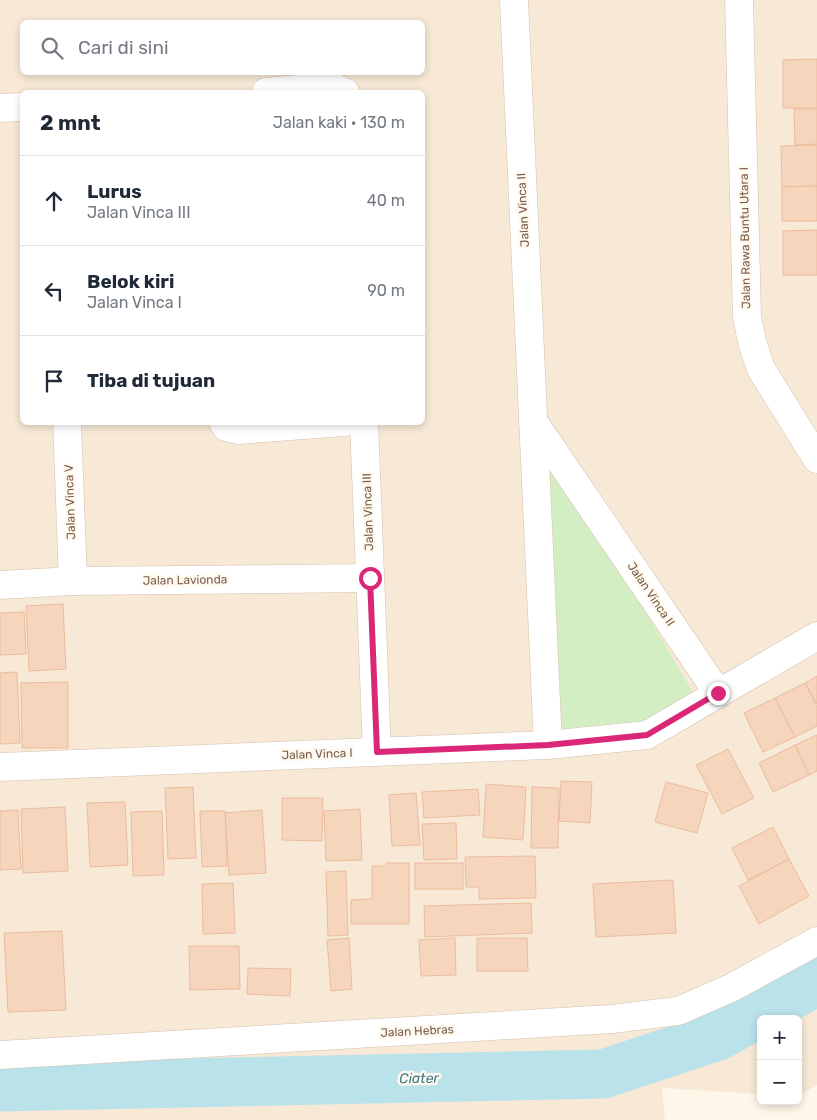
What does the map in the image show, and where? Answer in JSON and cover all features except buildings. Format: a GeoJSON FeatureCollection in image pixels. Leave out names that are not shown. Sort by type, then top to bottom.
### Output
{"type":"FeatureCollection","features":[{"type":"Feature","properties":{"kind":"street","name":"Jalan Vinca II"},"geometry":{"type":"LineString","coordinates":[[514,0],[548,745]]}},
{"type":"Feature","properties":{"kind":"street","name":"Jalan Rawa Buntu Utara I"},"geometry":{"type":"LineString","coordinates":[[739,0],[746,317],[761,369],[817,459]]}},
{"type":"Feature","properties":{"kind":"street"},"geometry":{"type":"LineString","coordinates":[[288,90],[331,86],[340,90]]}},
{"type":"Feature","properties":{"kind":"street"},"geometry":{"type":"LineString","coordinates":[[0,108],[20,108]]}},
{"type":"Feature","properties":{"kind":"street","name":"Jalan Vinca II"},"geometry":{"type":"LineString","coordinates":[[533,421],[718,693]]}},
{"type":"Feature","properties":{"kind":"street","name":"Jalan Vinca V"},"geometry":{"type":"LineString","coordinates":[[67,425],[73,581]]}},
{"type":"Feature","properties":{"kind":"street"},"geometry":{"type":"LineString","coordinates":[[225,425],[238,430],[304,425]]}},
{"type":"Feature","properties":{"kind":"street","name":"Jalan Vinca III"},"geometry":{"type":"LineString","coordinates":[[364,425],[377,752]]}},
{"type":"Feature","properties":{"kind":"street","name":"Jalan Lavionda"},"geometry":{"type":"LineString","coordinates":[[0,585],[73,581],[370,578]]}},
{"type":"Feature","properties":{"kind":"street","name":"Jalan Vinca I"},"geometry":{"type":"LineString","coordinates":[[0,767],[548,745],[647,735],[817,636]]}},
{"type":"Feature","properties":{"kind":"street","name":"Jalan Hebras"},"geometry":{"type":"LineString","coordinates":[[0,1054],[612,1019],[678,1011],[731,988],[817,941]]}},
{"type":"Feature","properties":{"kind":"shaded area"},"geometry":{"type":"Polygon","coordinates":[[[0,0],[817,0],[817,1085],[802,1094],[802,1015],[757,1015],[757,1094],[662,1088],[665,1120],[0,1120],[0,0]]]}},
{"type":"Feature","properties":{"kind":"green space"},"geometry":{"type":"Polygon","coordinates":[[[541,470],[565,475],[694,694],[642,723],[552,732],[541,470]]]}},
{"type":"Feature","properties":{"kind":"waterway","name":"Ciater"},"geometry":{"type":"LineString","coordinates":[[0,1087],[603,1074],[718,1036],[817,981]]}},
{"type":"Feature","properties":{"kind":"route"},"geometry":{"type":"LineString","coordinates":[[370,578],[377,752],[548,745],[647,735],[718,693]]}}]}
